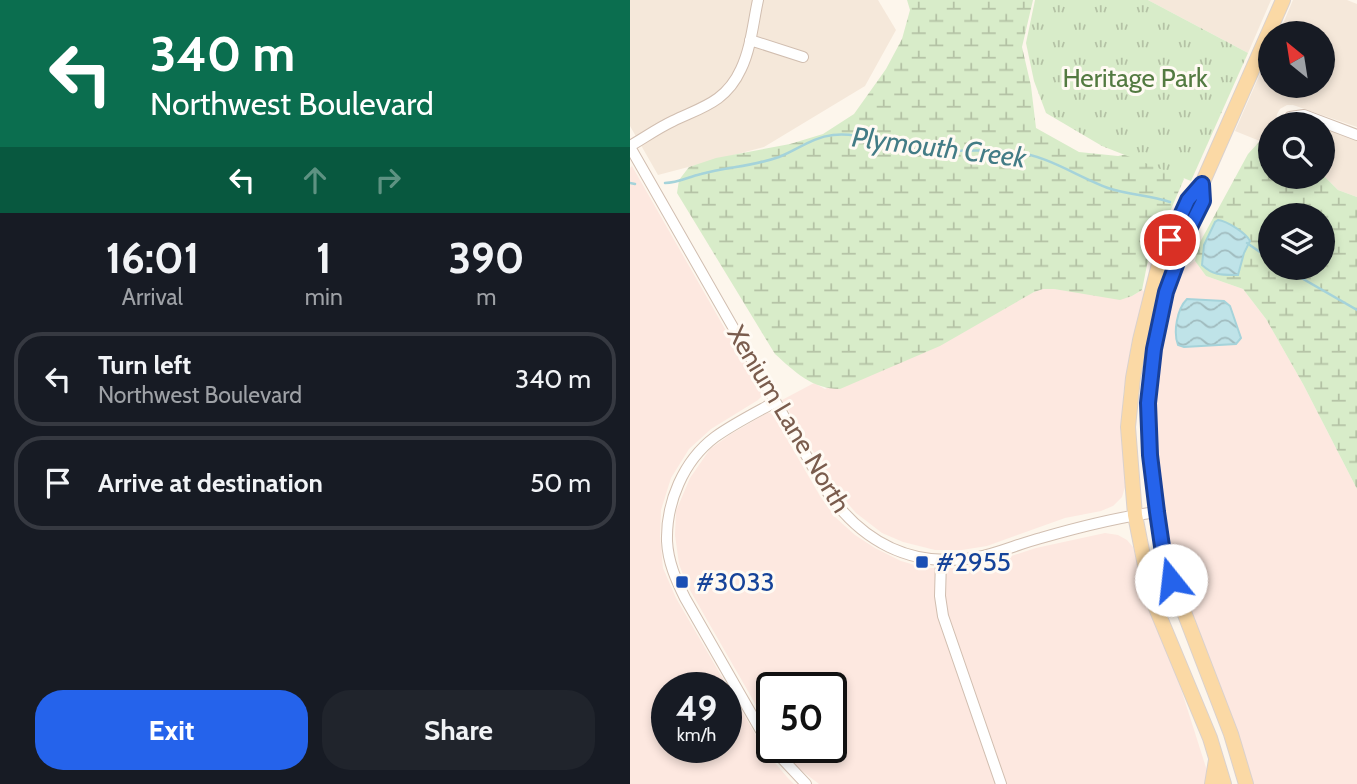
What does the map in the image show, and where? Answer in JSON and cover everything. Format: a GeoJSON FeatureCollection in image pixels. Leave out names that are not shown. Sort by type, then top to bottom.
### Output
{"type":"FeatureCollection","features":[{"type":"Feature","properties":{"kind":"main road"},"geometry":{"type":"LineString","coordinates":[[1224,784],[1210,738],[1151,596],[1136,515],[1128,427],[1140,340],[1160,260],[1188,200],[1202,184],[1283,0]]}},
{"type":"Feature","properties":{"kind":"main road"},"geometry":{"type":"LineString","coordinates":[[1202,184],[1203,201],[1190,227],[1166,292],[1154,349],[1148,403],[1150,455],[1164,560],[1231,734],[1246,784]]}},
{"type":"Feature","properties":{"kind":"main road"},"geometry":{"type":"LineString","coordinates":[[1212,784],[1217,758]]}},
{"type":"Feature","properties":{"kind":"street"},"geometry":{"type":"LineString","coordinates":[[630,147],[722,96],[741,68],[758,0]]}},
{"type":"Feature","properties":{"kind":"street"},"geometry":{"type":"LineString","coordinates":[[750,40],[803,57]]}},
{"type":"Feature","properties":{"kind":"street"},"geometry":{"type":"LineString","coordinates":[[1335,127],[1357,135]]}},
{"type":"Feature","properties":{"kind":"street","name":"Xenium Lane North"},"geometry":{"type":"LineString","coordinates":[[630,147],[826,489],[838,508],[871,537],[908,554],[942,560],[975,558],[1075,528],[1157,512]]}},
{"type":"Feature","properties":{"kind":"street"},"geometry":{"type":"LineString","coordinates":[[775,402],[722,433],[699,452],[683,476],[671,503],[667,542],[675,575],[685,598],[760,729],[775,751],[806,784]]}},
{"type":"Feature","properties":{"kind":"street"},"geometry":{"type":"LineString","coordinates":[[942,560],[940,597],[943,616],[1002,784]]}},
{"type":"Feature","properties":{"kind":"shaded area"},"geometry":{"type":"Polygon","coordinates":[[[630,0],[878,0],[896,30],[865,86],[764,147],[658,175],[630,126],[630,0]]]}},
{"type":"Feature","properties":{"kind":"shaded area"},"geometry":{"type":"Polygon","coordinates":[[[1148,0],[1271,0],[1262,21],[1258,21],[1258,30],[1248,53],[1148,0]]]}},
{"type":"Feature","properties":{"kind":"shaded area"},"geometry":{"type":"Polygon","coordinates":[[[1293,0],[1347,0],[1357,4],[1357,127],[1335,119],[1335,112],[1313,112],[1287,105],[1278,112],[1258,112],[1258,140],[1235,131],[1258,78],[1258,98],[1335,98],[1335,21],[1284,21],[1293,0]]]}},
{"type":"Feature","properties":{"kind":"shaded area"},"geometry":{"type":"Polygon","coordinates":[[[1335,130],[1357,138],[1357,197],[1335,187],[1335,130]]]}},
{"type":"Feature","properties":{"kind":"shaded area"},"geometry":{"type":"Polygon","coordinates":[[[632,166],[762,396],[711,429],[689,449],[671,478],[661,510],[663,568],[676,598],[719,672],[651,672],[651,763],[742,763],[742,711],[756,736],[756,763],[775,763],[794,784],[630,784],[632,166]]]}},
{"type":"Feature","properties":{"kind":"shaded area"},"geometry":{"type":"Polygon","coordinates":[[[1195,261],[1206,276],[1243,289],[1266,319],[1357,489],[1357,784],[1251,784],[1228,707],[1179,583],[1165,528],[1153,449],[1153,386],[1176,274],[1195,261]]]}},
{"type":"Feature","properties":{"kind":"shaded area"},"geometry":{"type":"Polygon","coordinates":[[[1043,289],[1132,296],[1142,290],[1146,293],[1132,339],[1123,394],[1125,487],[1122,497],[1113,506],[1101,511],[1065,518],[987,546],[962,550],[935,550],[903,542],[882,533],[856,513],[838,492],[782,400],[814,383],[825,389],[1043,289]]]}},
{"type":"Feature","properties":{"kind":"shaded area"},"geometry":{"type":"Polygon","coordinates":[[[767,413],[773,415],[835,517],[875,548],[901,561],[925,568],[960,568],[1105,533],[1127,540],[1133,547],[1144,591],[1182,692],[1209,784],[819,784],[792,763],[847,763],[847,672],[756,672],[756,705],[742,681],[742,672],[737,672],[687,585],[679,564],[675,535],[676,511],[690,478],[710,449],[767,413]]]}},
{"type":"Feature","properties":{"kind":"green space"},"geometry":{"type":"Polygon","coordinates":[[[907,0],[1033,0],[1022,47],[1031,86],[1036,128],[1079,152],[1118,156],[1141,151],[1178,167],[1184,179],[1147,265],[1142,290],[1132,296],[1120,300],[1043,289],[940,346],[840,389],[830,388],[812,383],[775,354],[677,193],[679,180],[689,167],[716,158],[790,144],[823,134],[854,114],[886,69],[902,39],[910,10],[907,0]]]}},
{"type":"Feature","properties":{"kind":"green space","name":"Heritage Park"},"geometry":{"type":"Polygon","coordinates":[[[1035,0],[1148,0],[1248,53],[1191,181],[1102,146],[1046,113],[1034,81],[1026,43],[1035,0]]]}},
{"type":"Feature","properties":{"kind":"green space"},"geometry":{"type":"Polygon","coordinates":[[[1258,143],[1258,189],[1335,187],[1357,197],[1357,489],[1266,319],[1243,289],[1206,276],[1195,261],[1199,244],[1248,154],[1258,143]]]}},
{"type":"Feature","properties":{"kind":"water"},"geometry":{"type":"Polygon","coordinates":[[[1218,220],[1236,228],[1250,241],[1238,275],[1218,274],[1202,265],[1204,245],[1218,220]]]}},
{"type":"Feature","properties":{"kind":"water"},"geometry":{"type":"Polygon","coordinates":[[[1187,299],[1224,301],[1230,306],[1241,338],[1236,344],[1184,347],[1178,345],[1177,321],[1187,299]]]}},
{"type":"Feature","properties":{"kind":"waterway","name":"Plymouth Creek"},"geometry":{"type":"LineString","coordinates":[[665,183],[770,160],[819,138],[843,135],[915,150],[1026,154],[1108,188],[1170,202]]}},
{"type":"Feature","properties":{"kind":"waterway","name":"Plymouth Creek"},"geometry":{"type":"LineString","coordinates":[[630,183],[635,184]]}},
{"type":"Feature","properties":{"kind":"waterway","name":"Plymouth Creek"},"geometry":{"type":"LineString","coordinates":[[1247,243],[1258,251]]}},
{"type":"Feature","properties":{"kind":"waterway","name":"Plymouth Creek"},"geometry":{"type":"LineString","coordinates":[[1305,280],[1357,310]]}},
{"type":"Feature","properties":{"kind":"place","name":"#2955"},"geometry":{"type":"Point","coordinates":[922,562]}},
{"type":"Feature","properties":{"kind":"place","name":"#3033"},"geometry":{"type":"Point","coordinates":[682,582]}},
{"type":"Feature","properties":{"kind":"route"},"geometry":{"type":"LineString","coordinates":[[1170,240],[1188,200],[1202,184],[1203,201],[1190,227],[1166,292],[1154,349],[1148,403],[1150,455],[1157,512],[1164,560],[1171,580]]}}]}
